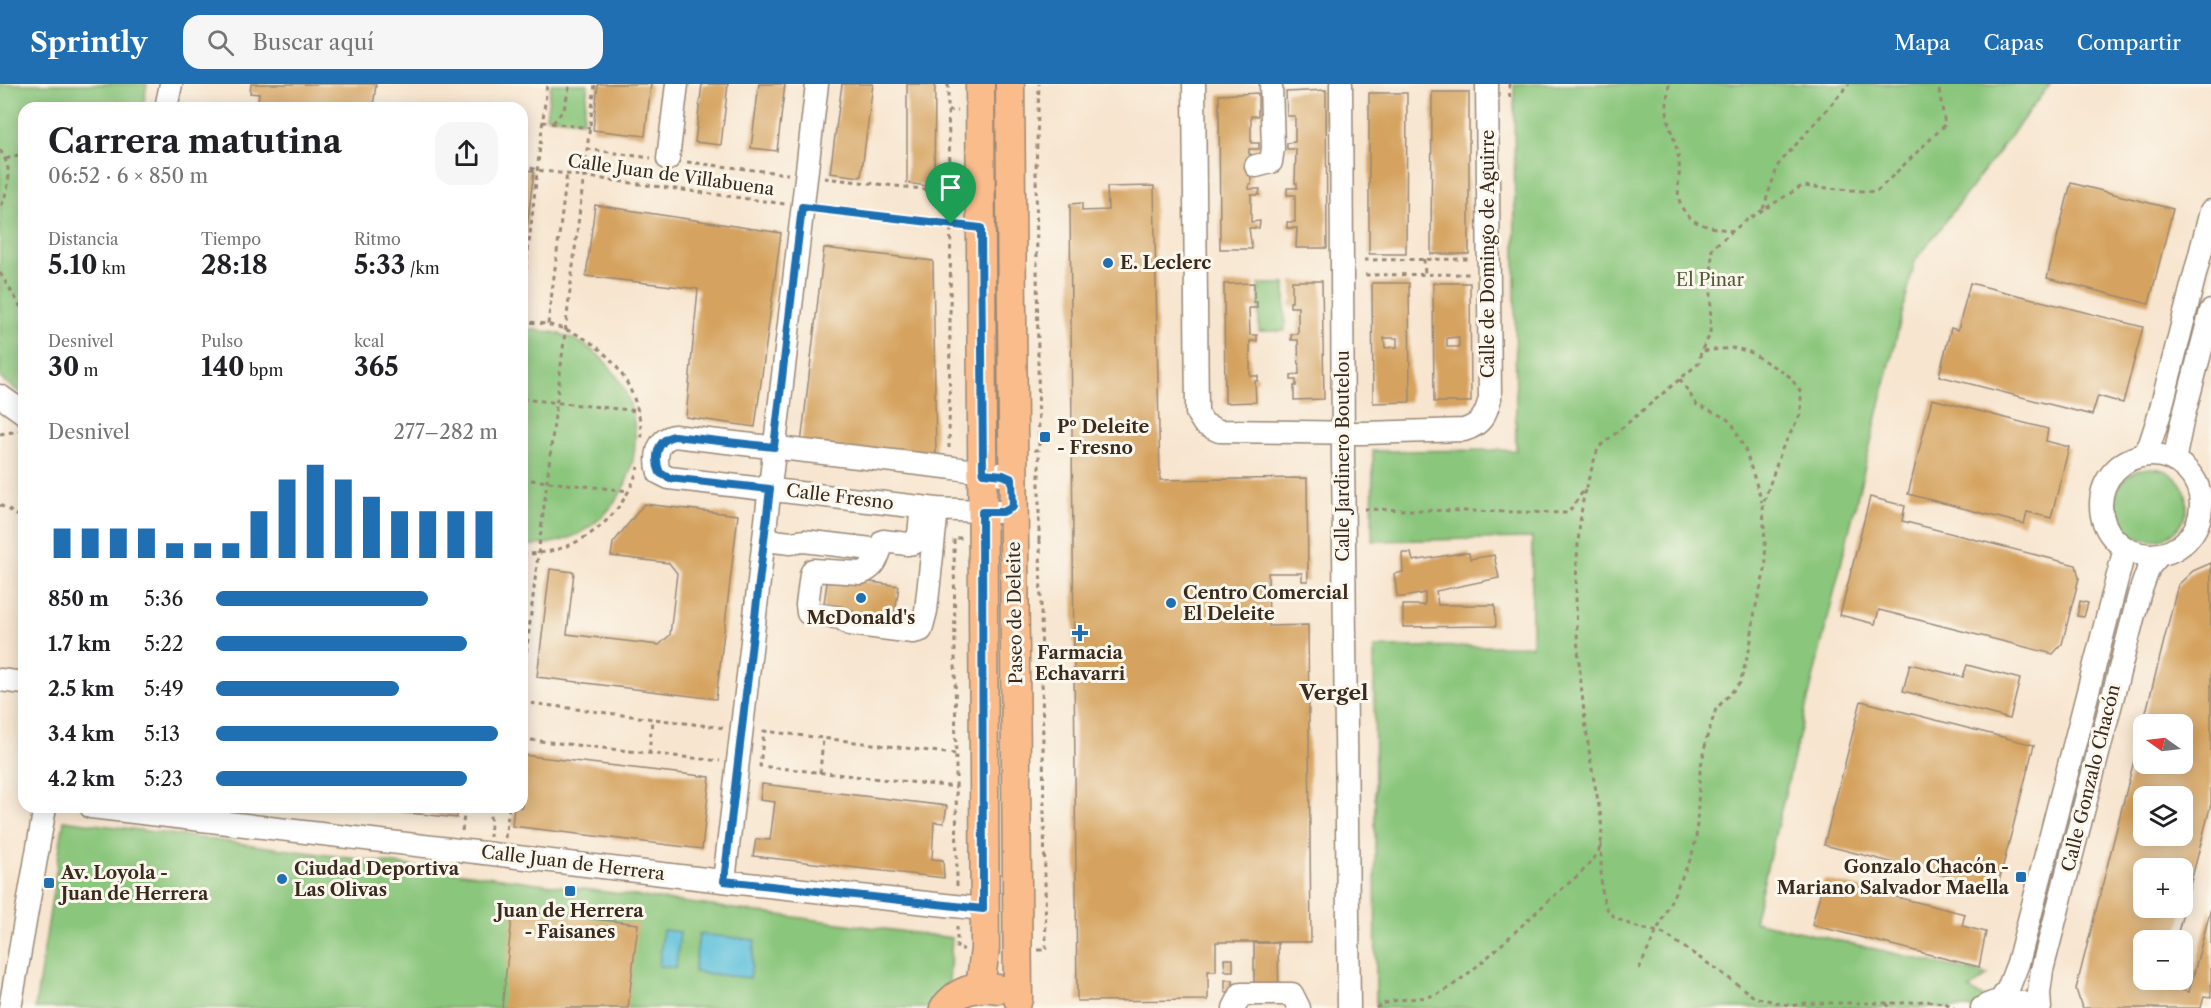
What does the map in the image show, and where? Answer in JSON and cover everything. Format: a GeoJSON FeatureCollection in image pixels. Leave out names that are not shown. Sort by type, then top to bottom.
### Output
{"type":"FeatureCollection","features":[{"type":"Feature","properties":{"kind":"main road","name":"Paseo de Deleite"},"geometry":{"type":"LineString","coordinates":[[980,84],[983,473],[970,909],[985,949],[980,987]]}},
{"type":"Feature","properties":{"kind":"main road","name":"Paseo de Deleite"},"geometry":{"type":"LineString","coordinates":[[1010,84],[1020,1003]]}},
{"type":"Feature","properties":{"kind":"main road"},"geometry":{"type":"LineString","coordinates":[[944,1008],[950,1000],[964,991],[980,987],[997,989],[1020,1003]]}},
{"type":"Feature","properties":{"kind":"street"},"geometry":{"type":"LineString","coordinates":[[167,102],[171,84]]}},
{"type":"Feature","properties":{"kind":"street"},"geometry":{"type":"LineString","coordinates":[[668,159],[677,84]]}},
{"type":"Feature","properties":{"kind":"street"},"geometry":{"type":"LineString","coordinates":[[724,881],[817,84]]}},
{"type":"Feature","properties":{"kind":"street"},"geometry":{"type":"LineString","coordinates":[[980,84],[986,84]]}},
{"type":"Feature","properties":{"kind":"street"},"geometry":{"type":"LineString","coordinates":[[1194,84],[1197,413],[1204,424],[1219,431],[1343,432]]}},
{"type":"Feature","properties":{"kind":"street"},"geometry":{"type":"LineString","coordinates":[[1256,166],[1271,162],[1273,148],[1271,84]]}},
{"type":"Feature","properties":{"kind":"street","name":"Calle Jardinero Boutelou"},"geometry":{"type":"LineString","coordinates":[[1341,84],[1349,1008]]}},
{"type":"Feature","properties":{"kind":"street","name":"Calle de Domingo de Aguirre"},"geometry":{"type":"LineString","coordinates":[[1343,432],[1464,430],[1474,427],[1487,412],[1490,398],[1487,84]]}},
{"type":"Feature","properties":{"kind":"street"},"geometry":{"type":"LineString","coordinates":[[2143,456],[2150,444],[2159,416],[2211,211]]}},
{"type":"Feature","properties":{"kind":"street"},"geometry":{"type":"LineString","coordinates":[[2174,461],[2211,311]]}},
{"type":"Feature","properties":{"kind":"street"},"geometry":{"type":"LineString","coordinates":[[0,396],[18,409]]}},
{"type":"Feature","properties":{"kind":"street","name":"Calle Fresno"},"geometry":{"type":"LineString","coordinates":[[674,436],[983,473],[1003,475],[1013,493],[1003,512],[982,525],[930,508],[669,478],[660,473],[656,464],[659,445],[665,438],[674,436]]}},
{"type":"Feature","properties":{"kind":"street"},"geometry":{"type":"LineString","coordinates":[[2143,456],[2174,461],[2193,479],[2199,492],[2205,520],[2185,542],[2160,554],[2136,553],[2125,548],[2104,524],[2101,509],[2102,493],[2109,478],[2119,467],[2132,459],[2143,456]]}},
{"type":"Feature","properties":{"kind":"street"},"geometry":{"type":"LineString","coordinates":[[930,508],[926,611],[921,630],[913,632],[850,624],[841,618],[814,615],[808,612],[807,605],[813,570],[861,573],[875,564],[879,558],[883,541],[914,543],[930,508]]}},
{"type":"Feature","properties":{"kind":"street"},"geometry":{"type":"LineString","coordinates":[[764,540],[791,543],[804,541],[880,550]]}},
{"type":"Feature","properties":{"kind":"street","name":"Calle Gonzalo Chacón"},"geometry":{"type":"LineString","coordinates":[[1991,1004],[2008,988],[2018,963],[2125,548]]}},
{"type":"Feature","properties":{"kind":"street","name":"Calle Gonzalo Chacón"},"geometry":{"type":"LineString","coordinates":[[2040,1008],[2042,970],[2136,606],[2149,567],[2160,554]]}},
{"type":"Feature","properties":{"kind":"street"},"geometry":{"type":"LineString","coordinates":[[0,680],[18,682]]}},
{"type":"Feature","properties":{"kind":"street"},"geometry":{"type":"LineString","coordinates":[[10,1008],[44,813]]}},
{"type":"Feature","properties":{"kind":"street","name":"Calle Juan de Herrera"},"geometry":{"type":"LineString","coordinates":[[197,813],[268,817],[724,881],[970,909]]}},
{"type":"Feature","properties":{"kind":"street"},"geometry":{"type":"LineString","coordinates":[[1234,1008],[1241,994],[1292,994],[1299,1008]]}},
{"type":"Feature","properties":{"kind":"street"},"geometry":{"type":"LineString","coordinates":[[1991,1004],[2014,1001],[2034,1008]]}},
{"type":"Feature","properties":{"kind":"path"},"geometry":{"type":"LineString","coordinates":[[528,251],[547,84]]}},
{"type":"Feature","properties":{"kind":"path"},"geometry":{"type":"LineString","coordinates":[[553,123],[564,109],[570,84]]}},
{"type":"Feature","properties":{"kind":"path"},"geometry":{"type":"LineString","coordinates":[[528,634],[595,84]]}},
{"type":"Feature","properties":{"kind":"path"},"geometry":{"type":"LineString","coordinates":[[1509,84],[1510,101]]}},
{"type":"Feature","properties":{"kind":"path"},"geometry":{"type":"LineString","coordinates":[[1669,84],[1666,104],[1668,121],[1676,142],[1680,164],[1677,186],[1680,206],[1690,218],[1703,224],[1732,231]]}},
{"type":"Feature","properties":{"kind":"path"},"geometry":{"type":"LineString","coordinates":[[1762,211],[1778,165],[1849,84]]}},
{"type":"Feature","properties":{"kind":"path"},"geometry":{"type":"LineString","coordinates":[[1938,84],[1945,125],[1876,192],[1802,186],[1732,231],[1712,248],[1710,335],[1701,351],[1699,363],[1598,448],[1586,487],[1580,518],[1579,659],[1601,842],[1602,894],[1610,913],[1620,920],[1646,930],[1656,931],[1691,952],[1754,997],[1792,1006],[1805,1003],[1945,1003],[1954,1008]]}},
{"type":"Feature","properties":{"kind":"path"},"geometry":{"type":"LineString","coordinates":[[948,111],[951,192],[949,449]]}},
{"type":"Feature","properties":{"kind":"path"},"geometry":{"type":"LineString","coordinates":[[1013,449],[1039,450],[1036,171],[1038,113]]}},
{"type":"Feature","properties":{"kind":"path"},"geometry":{"type":"LineString","coordinates":[[542,122],[590,128]]}},
{"type":"Feature","properties":{"kind":"path"},"geometry":{"type":"LineString","coordinates":[[587,149],[981,195]]}},
{"type":"Feature","properties":{"kind":"path"},"geometry":{"type":"LineString","coordinates":[[0,150],[6,159],[10,183],[0,209]]}},
{"type":"Feature","properties":{"kind":"path"},"geometry":{"type":"LineString","coordinates":[[6,159],[18,155]]}},
{"type":"Feature","properties":{"kind":"path","name":"Calle Juan de Villabuena"},"geometry":{"type":"LineString","coordinates":[[528,167],[802,207],[981,228]]}},
{"type":"Feature","properties":{"kind":"path"},"geometry":{"type":"LineString","coordinates":[[548,324],[567,173]]}},
{"type":"Feature","properties":{"kind":"path"},"geometry":{"type":"LineString","coordinates":[[1364,260],[1476,258]]}},
{"type":"Feature","properties":{"kind":"path"},"geometry":{"type":"LineString","coordinates":[[1424,259],[1425,274]]}},
{"type":"Feature","properties":{"kind":"path"},"geometry":{"type":"LineString","coordinates":[[0,273],[18,302]]}},
{"type":"Feature","properties":{"kind":"path"},"geometry":{"type":"LineString","coordinates":[[1365,275],[1476,274]]}},
{"type":"Feature","properties":{"kind":"path"},"geometry":{"type":"LineString","coordinates":[[528,322],[548,324],[565,329],[591,342],[612,360],[629,384],[639,411],[642,442]]}},
{"type":"Feature","properties":{"kind":"path"},"geometry":{"type":"LineString","coordinates":[[1701,351],[1718,348],[1748,351],[1789,376],[1801,392],[1800,413],[1778,458],[1763,504]]}},
{"type":"Feature","properties":{"kind":"path"},"geometry":{"type":"LineString","coordinates":[[1639,969],[1691,858],[1696,839],[1700,771],[1707,737],[1716,709],[1740,683],[1750,647],[1755,610],[1766,566],[1763,504],[1746,452],[1733,425],[1725,418],[1697,405],[1680,379]]}},
{"type":"Feature","properties":{"kind":"path"},"geometry":{"type":"LineString","coordinates":[[528,400],[639,411]]}},
{"type":"Feature","properties":{"kind":"path"},"geometry":{"type":"LineString","coordinates":[[0,434],[18,432]]}},
{"type":"Feature","properties":{"kind":"path"},"geometry":{"type":"LineString","coordinates":[[528,554],[565,547],[591,534],[613,515],[629,491],[640,460]]}},
{"type":"Feature","properties":{"kind":"path"},"geometry":{"type":"LineString","coordinates":[[528,480],[629,491]]}},
{"type":"Feature","properties":{"kind":"path"},"geometry":{"type":"LineString","coordinates":[[1364,509],[1568,513],[1586,487]]}},
{"type":"Feature","properties":{"kind":"path"},"geometry":{"type":"LineString","coordinates":[[0,505],[18,516]]}},
{"type":"Feature","properties":{"kind":"path"},"geometry":{"type":"LineString","coordinates":[[970,909],[956,787],[954,538],[982,525]]}},
{"type":"Feature","properties":{"kind":"path"},"geometry":{"type":"LineString","coordinates":[[1018,949],[1046,950],[1040,541]]}},
{"type":"Feature","properties":{"kind":"path"},"geometry":{"type":"LineString","coordinates":[[528,703],[724,728],[723,736]]}},
{"type":"Feature","properties":{"kind":"path"},"geometry":{"type":"LineString","coordinates":[[650,754],[652,720]]}},
{"type":"Feature","properties":{"kind":"path"},"geometry":{"type":"LineString","coordinates":[[955,754],[765,731],[760,766],[956,787]]}},
{"type":"Feature","properties":{"kind":"path"},"geometry":{"type":"LineString","coordinates":[[820,773],[823,739]]}},
{"type":"Feature","properties":{"kind":"path"},"geometry":{"type":"LineString","coordinates":[[528,740],[720,761],[721,753]]}},
{"type":"Feature","properties":{"kind":"path"},"geometry":{"type":"LineString","coordinates":[[462,838],[464,813]]}},
{"type":"Feature","properties":{"kind":"path"},"geometry":{"type":"LineString","coordinates":[[490,813],[492,822],[490,840]]}},
{"type":"Feature","properties":{"kind":"path"},"geometry":{"type":"LineString","coordinates":[[483,840],[505,842],[508,813]]}},
{"type":"Feature","properties":{"kind":"path"},"geometry":{"type":"LineString","coordinates":[[1376,1008],[1386,1002],[1425,999],[1446,990],[1464,977],[1579,874],[1598,853],[1601,842]]}},
{"type":"Feature","properties":{"kind":"path"},"geometry":{"type":"LineString","coordinates":[[1886,1003],[1890,1008]]}},
{"type":"Feature","properties":{"kind":"green space"},"geometry":{"type":"Polygon","coordinates":[[[0,84],[147,84],[144,102],[18,102],[18,391],[0,378],[0,84]]]}},
{"type":"Feature","properties":{"kind":"green space"},"geometry":{"type":"Polygon","coordinates":[[[551,84],[588,84],[583,121],[546,117],[551,84]]]}},
{"type":"Feature","properties":{"kind":"green space","name":"El Pinar"},"geometry":{"type":"Polygon","coordinates":[[[1514,84],[2050,84],[1915,261],[1754,921],[1988,975],[1969,989],[1993,1003],[1974,1008],[1376,1008],[1374,647],[1532,646],[1532,538],[1372,541],[1373,451],[1516,450],[1514,84]]]}},
{"type":"Feature","properties":{"kind":"green space"},"geometry":{"type":"Polygon","coordinates":[[[1259,284],[1285,284],[1285,331],[1259,331],[1259,284]]]}},
{"type":"Feature","properties":{"kind":"green space"},"geometry":{"type":"Polygon","coordinates":[[[528,329],[563,335],[592,350],[613,372],[628,398],[634,427],[634,456],[625,485],[608,510],[583,531],[561,541],[528,546],[528,329]]]}},
{"type":"Feature","properties":{"kind":"green space"},"geometry":{"type":"Polygon","coordinates":[[[2158,468],[2177,478],[2185,490],[2187,504],[2185,518],[2177,530],[2165,538],[2144,540],[2125,530],[2117,518],[2115,497],[2125,478],[2137,470],[2158,468]]]}},
{"type":"Feature","properties":{"kind":"green space","name":"Ciudad Deportiva Las Olivas"},"geometry":{"type":"Polygon","coordinates":[[[64,820],[952,938],[949,982],[928,1008],[35,1008],[64,820]]]}},
{"type":"Feature","properties":{"kind":"water"},"geometry":{"type":"Polygon","coordinates":[[[663,930],[680,932],[676,968],[659,966],[663,930]]]}},
{"type":"Feature","properties":{"kind":"water"},"geometry":{"type":"Polygon","coordinates":[[[699,934],[755,940],[750,978],[694,972],[699,934]]]}},
{"type":"Feature","properties":{"kind":"building"},"geometry":{"type":"Polygon","coordinates":[[[251,84],[376,84],[374,102],[258,102],[259,94],[250,93],[251,84]]]}},
{"type":"Feature","properties":{"kind":"building"},"geometry":{"type":"Polygon","coordinates":[[[598,84],[651,84],[645,136],[593,130],[598,84]]]}},
{"type":"Feature","properties":{"kind":"building"},"geometry":{"type":"Polygon","coordinates":[[[702,84],[728,84],[721,145],[695,142],[702,84]]]}},
{"type":"Feature","properties":{"kind":"building"},"geometry":{"type":"Polygon","coordinates":[[[759,84],[785,84],[777,151],[751,148],[759,84]]]}},
{"type":"Feature","properties":{"kind":"building"},"geometry":{"type":"Polygon","coordinates":[[[842,84],[873,84],[861,177],[830,173],[842,84]]]}},
{"type":"Feature","properties":{"kind":"building"},"geometry":{"type":"Polygon","coordinates":[[[907,84],[935,84],[934,187],[907,183],[907,84]]]}},
{"type":"Feature","properties":{"kind":"building"},"geometry":{"type":"Polygon","coordinates":[[[1326,90],[1327,248],[1296,248],[1297,228],[1287,228],[1287,222],[1295,222],[1295,195],[1287,195],[1287,188],[1297,188],[1297,183],[1295,183],[1296,149],[1287,149],[1287,143],[1295,142],[1295,116],[1287,116],[1286,92],[1326,90]]]}},
{"type":"Feature","properties":{"kind":"building"},"geometry":{"type":"Polygon","coordinates":[[[1432,92],[1469,92],[1469,254],[1431,254],[1432,92]]]}},
{"type":"Feature","properties":{"kind":"building"},"geometry":{"type":"Polygon","coordinates":[[[1258,93],[1258,116],[1251,116],[1251,143],[1259,143],[1259,149],[1249,149],[1251,184],[1249,184],[1249,189],[1260,189],[1259,195],[1251,195],[1251,222],[1260,221],[1259,228],[1249,228],[1252,249],[1220,249],[1219,95],[1258,93]]]}},
{"type":"Feature","properties":{"kind":"building"},"geometry":{"type":"Polygon","coordinates":[[[1369,93],[1407,93],[1406,254],[1369,254],[1369,93]]]}},
{"type":"Feature","properties":{"kind":"building"},"geometry":{"type":"Polygon","coordinates":[[[528,170],[534,171],[528,219],[528,170]]]}},
{"type":"Feature","properties":{"kind":"building"},"geometry":{"type":"Polygon","coordinates":[[[2071,183],[2173,209],[2149,304],[2047,278],[2071,183]]]}},
{"type":"Feature","properties":{"kind":"building","name":"Centro Comercial El Deleite"},"geometry":{"type":"Polygon","coordinates":[[[1154,186],[1160,480],[1307,478],[1308,581],[1302,581],[1302,573],[1268,573],[1269,626],[1308,625],[1311,942],[1216,942],[1216,971],[1208,971],[1208,1000],[1077,1001],[1070,204],[1082,203],[1082,211],[1108,210],[1107,187],[1154,186]]]}},
{"type":"Feature","properties":{"kind":"building"},"geometry":{"type":"Polygon","coordinates":[[[595,205],[781,233],[755,427],[686,417],[698,289],[586,276],[595,205]]]}},
{"type":"Feature","properties":{"kind":"building"},"geometry":{"type":"Polygon","coordinates":[[[824,248],[933,261],[936,460],[801,444],[824,248]]]}},
{"type":"Feature","properties":{"kind":"building"},"geometry":{"type":"Polygon","coordinates":[[[1292,281],[1322,281],[1324,399],[1294,400],[1296,380],[1291,380],[1291,375],[1299,374],[1298,340],[1291,340],[1291,334],[1298,334],[1298,307],[1290,307],[1292,281]]]}},
{"type":"Feature","properties":{"kind":"building"},"geometry":{"type":"Polygon","coordinates":[[[1254,283],[1254,302],[1257,302],[1257,308],[1249,308],[1250,335],[1257,335],[1257,341],[1250,341],[1250,376],[1258,376],[1258,381],[1255,381],[1256,402],[1225,403],[1224,284],[1254,283]]]}},
{"type":"Feature","properties":{"kind":"building"},"geometry":{"type":"Polygon","coordinates":[[[1372,283],[1409,283],[1410,402],[1373,403],[1372,283]],[[1384,338],[1385,348],[1397,347],[1397,338],[1384,338]]]}},
{"type":"Feature","properties":{"kind":"building"},"geometry":{"type":"Polygon","coordinates":[[[1433,283],[1470,283],[1471,402],[1434,402],[1433,283]],[[1459,337],[1447,338],[1447,347],[1459,347],[1459,337]]]}},
{"type":"Feature","properties":{"kind":"building"},"geometry":{"type":"Polygon","coordinates":[[[1970,283],[2143,327],[2123,403],[2098,396],[2092,415],[1939,376],[1951,328],[1958,330],[1970,283]]]}},
{"type":"Feature","properties":{"kind":"building"},"geometry":{"type":"Polygon","coordinates":[[[1932,399],[2048,429],[2046,441],[2069,447],[2051,518],[2027,512],[2024,524],[1908,494],[1932,399]]]}},
{"type":"Feature","properties":{"kind":"building"},"geometry":{"type":"Polygon","coordinates":[[[1870,497],[1905,506],[1902,521],[2076,565],[2079,578],[2062,644],[2053,654],[1879,610],[1875,624],[1840,615],[1870,497]]]}},
{"type":"Feature","properties":{"kind":"building"},"geometry":{"type":"Polygon","coordinates":[[[644,504],[738,515],[716,699],[537,677],[550,569],[574,572],[567,634],[659,645],[670,635],[677,573],[669,563],[611,556],[613,543],[644,504]]]}},
{"type":"Feature","properties":{"kind":"building"},"geometry":{"type":"Polygon","coordinates":[[[1402,553],[1411,553],[1413,561],[1462,553],[1469,553],[1470,559],[1494,555],[1499,578],[1436,591],[1438,605],[1495,605],[1496,626],[1403,627],[1403,605],[1425,605],[1425,593],[1398,597],[1394,574],[1403,572],[1402,553]]]}},
{"type":"Feature","properties":{"kind":"building"},"geometry":{"type":"Polygon","coordinates":[[[2211,563],[2211,804],[2193,874],[2193,858],[2133,858],[2133,918],[2182,918],[2179,930],[2133,930],[2133,990],[2189,992],[2193,990],[2193,977],[2211,908],[2211,997],[2204,996],[2201,1008],[2082,1008],[2076,989],[2133,764],[2133,774],[2193,774],[2193,714],[2146,714],[2178,585],[2193,571],[2211,563]]]}},
{"type":"Feature","properties":{"kind":"building","name":"McDonald's"},"geometry":{"type":"Polygon","coordinates":[[[828,576],[899,586],[894,620],[823,610],[828,576]]]}},
{"type":"Feature","properties":{"kind":"building"},"geometry":{"type":"Polygon","coordinates":[[[2080,601],[2088,603],[2084,617],[2077,616],[2080,601]]]}},
{"type":"Feature","properties":{"kind":"building"},"geometry":{"type":"Polygon","coordinates":[[[1910,664],[1963,677],[1967,665],[2020,679],[2010,719],[1903,691],[1910,664]]]}},
{"type":"Feature","properties":{"kind":"building"},"geometry":{"type":"Polygon","coordinates":[[[1861,701],[2034,745],[1997,889],[1824,845],[1861,701]]]}},
{"type":"Feature","properties":{"kind":"building"},"geometry":{"type":"Polygon","coordinates":[[[528,756],[710,777],[702,849],[512,826],[513,813],[528,813],[528,756]]]}},
{"type":"Feature","properties":{"kind":"building"},"geometry":{"type":"Polygon","coordinates":[[[762,784],[947,806],[944,823],[934,822],[932,859],[943,860],[944,878],[753,856],[756,839],[770,840],[775,802],[760,800],[762,784]]]}},
{"type":"Feature","properties":{"kind":"building"},"geometry":{"type":"Polygon","coordinates":[[[410,813],[457,813],[457,818],[410,813]]]}},
{"type":"Feature","properties":{"kind":"building"},"geometry":{"type":"Polygon","coordinates":[[[1824,879],[1965,914],[1962,926],[1986,932],[1979,967],[1812,925],[1824,879]]]}},
{"type":"Feature","properties":{"kind":"building"},"geometry":{"type":"Polygon","coordinates":[[[513,910],[638,924],[628,1008],[502,1008],[513,910]]]}},
{"type":"Feature","properties":{"kind":"building"},"geometry":{"type":"Polygon","coordinates":[[[1254,943],[1278,943],[1279,1002],[1254,1002],[1254,943]]]}},
{"type":"Feature","properties":{"kind":"building"},"geometry":{"type":"Polygon","coordinates":[[[1224,959],[1233,959],[1233,971],[1225,971],[1224,959]]]}},
{"type":"Feature","properties":{"kind":"building"},"geometry":{"type":"Polygon","coordinates":[[[1225,980],[1233,980],[1233,992],[1225,992],[1225,980]]]}},
{"type":"Feature","properties":{"kind":"place","name":"E. Leclerc"},"geometry":{"type":"Point","coordinates":[1108,263]}},
{"type":"Feature","properties":{"kind":"place","name":"Pº Deleite - Fresno"},"geometry":{"type":"Point","coordinates":[1045,437]}},
{"type":"Feature","properties":{"kind":"place","name":"McDonald's"},"geometry":{"type":"Point","coordinates":[861,598]}},
{"type":"Feature","properties":{"kind":"place","name":"Centro Comercial El Deleite"},"geometry":{"type":"Point","coordinates":[1171,603]}},
{"type":"Feature","properties":{"kind":"place","name":"Farmacia Echavarri"},"geometry":{"type":"Point","coordinates":[1080,633]}},
{"type":"Feature","properties":{"kind":"place","name":"Gonzalo Chacón - Mariano Salvador Maella"},"geometry":{"type":"Point","coordinates":[2021,877]}},
{"type":"Feature","properties":{"kind":"place","name":"Ciudad Deportiva Las Olivas"},"geometry":{"type":"Point","coordinates":[282,879]}},
{"type":"Feature","properties":{"kind":"place","name":"Av. Loyola - Juan de Herrera"},"geometry":{"type":"Point","coordinates":[49,883]}},
{"type":"Feature","properties":{"kind":"place","name":"Juan de Herrera - Faisanes"},"geometry":{"type":"Point","coordinates":[570,891]}},
{"type":"Feature","properties":{"kind":"district","name":"Vergel"},"geometry":{"type":"Point","coordinates":[1334,693]}},
{"type":"Feature","properties":{"kind":"route"},"geometry":{"type":"LineString","coordinates":[[802,207],[951,224],[981,228],[983,473],[1003,475],[1012,479],[1013,507],[1003,512],[982,512],[983,909],[957,908],[724,881],[770,489],[669,478],[660,473],[656,464],[659,445],[665,438],[674,436],[774,447],[802,207]]}}]}
